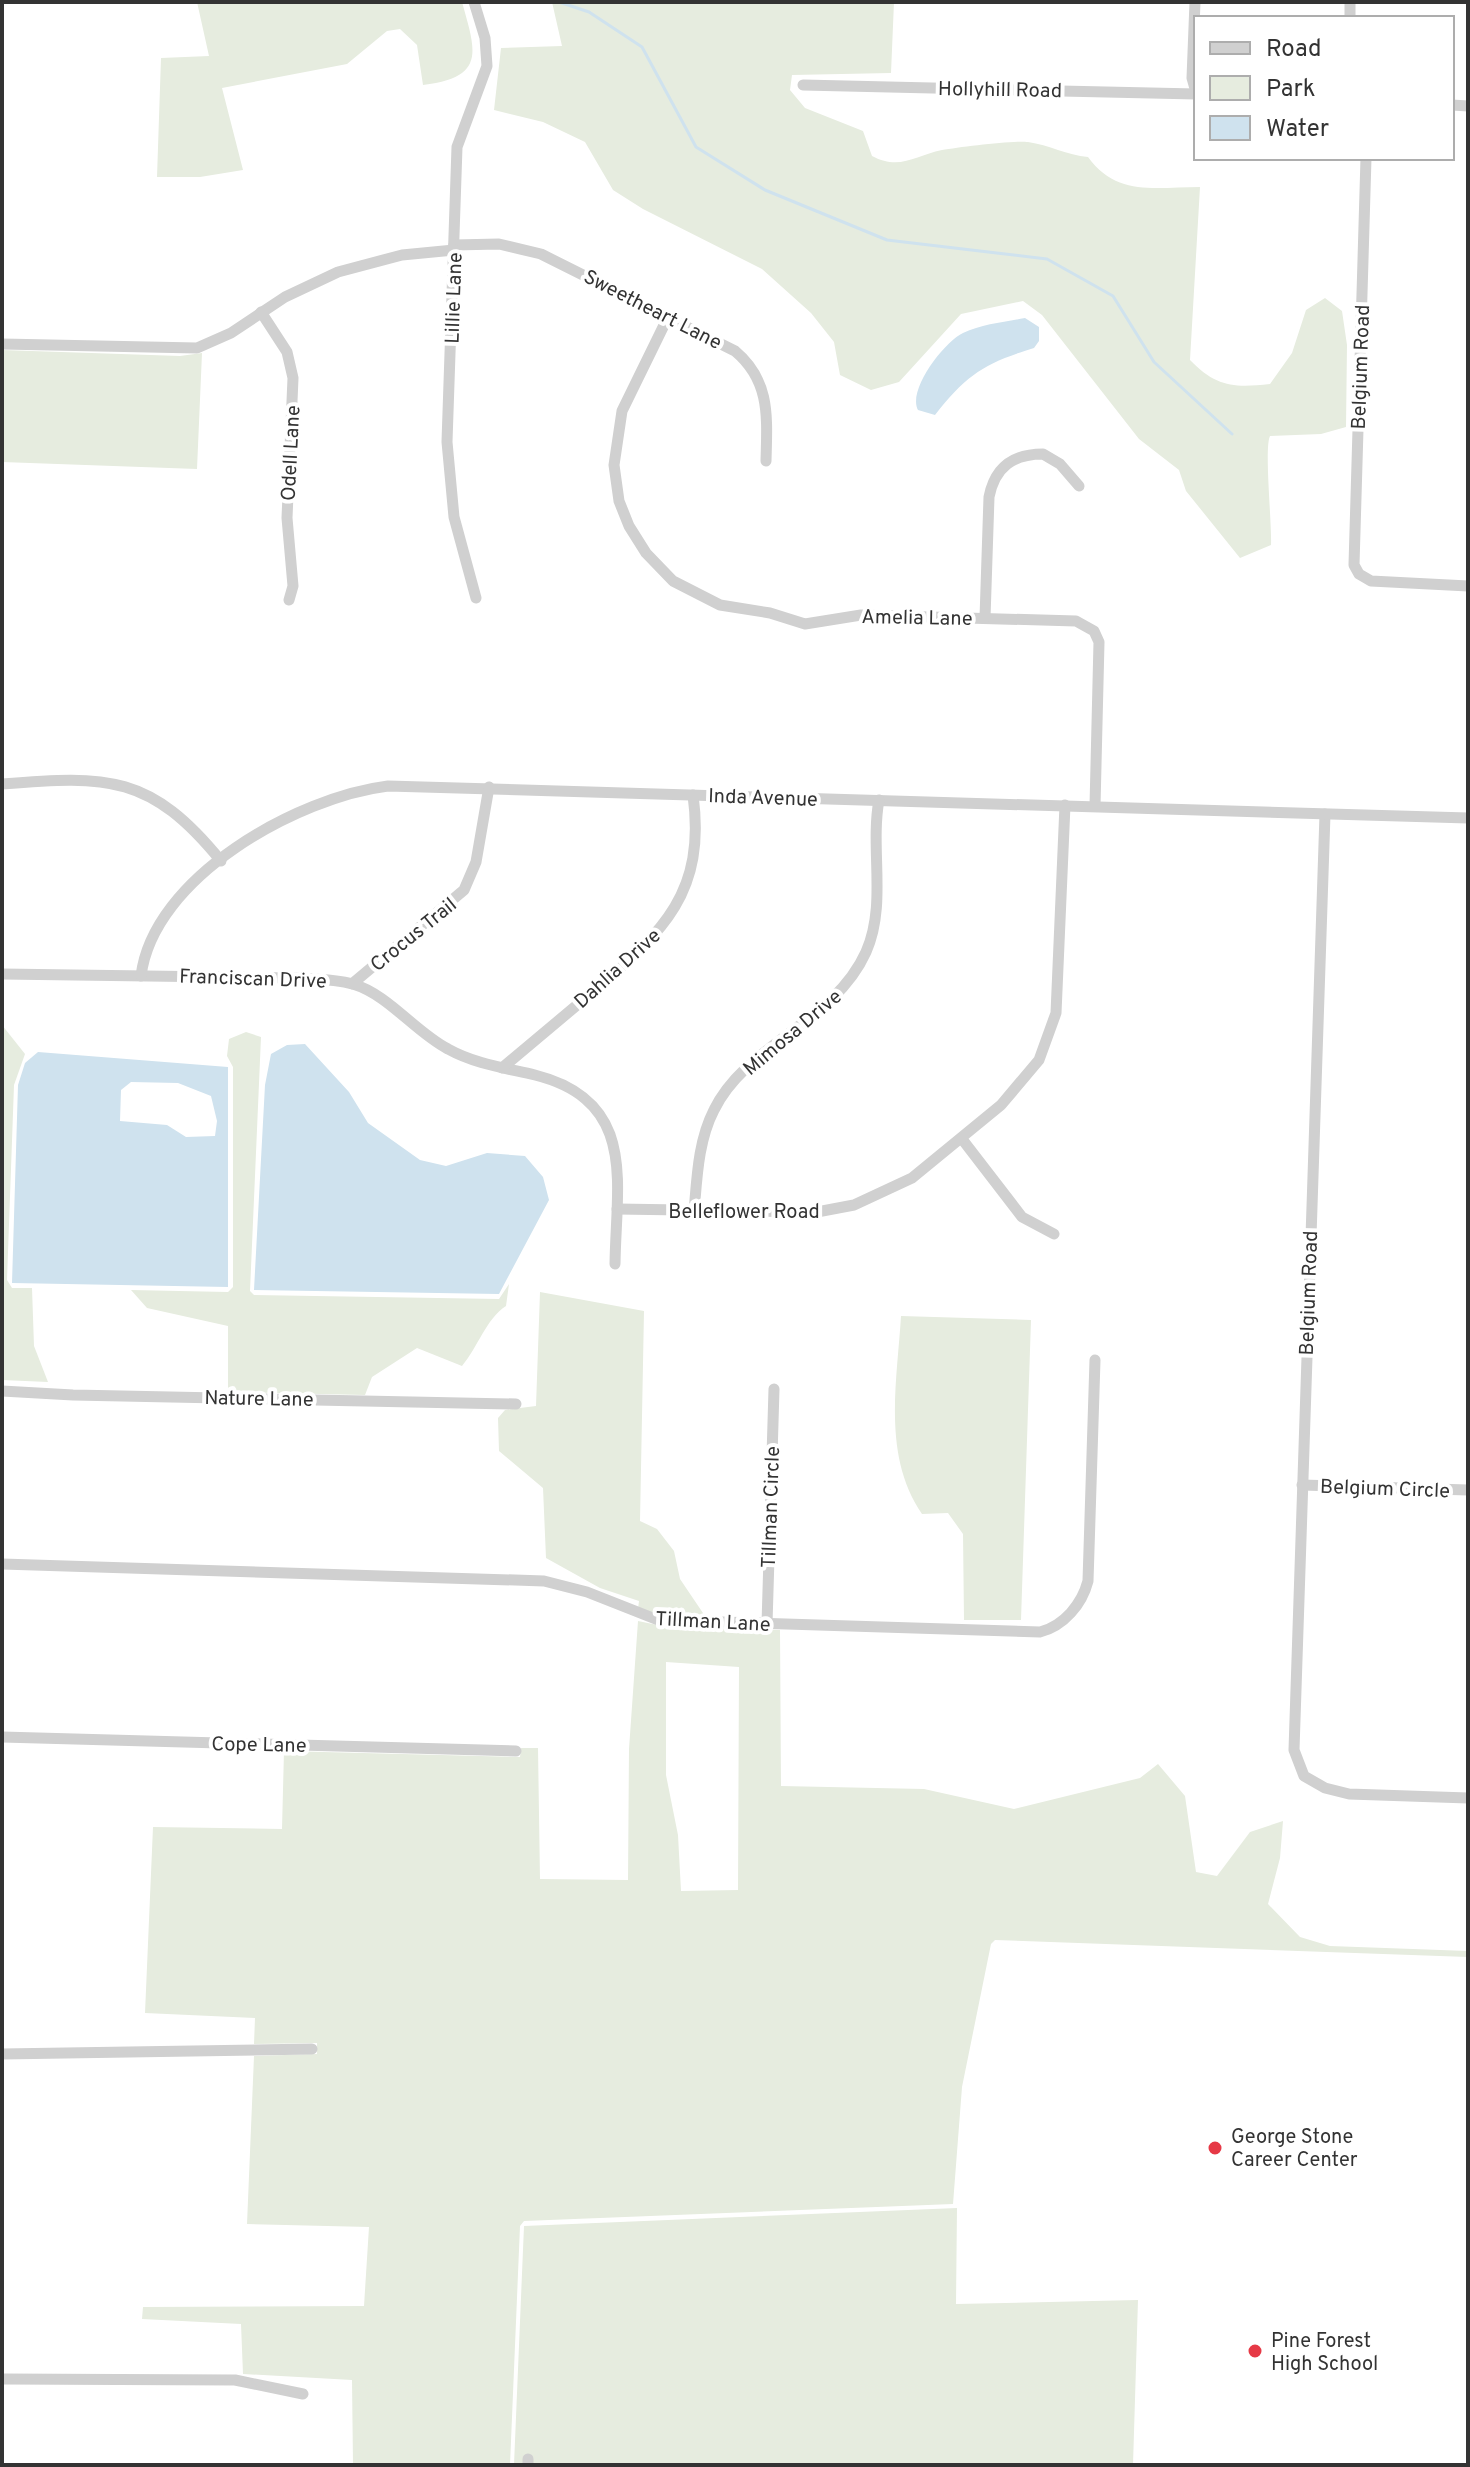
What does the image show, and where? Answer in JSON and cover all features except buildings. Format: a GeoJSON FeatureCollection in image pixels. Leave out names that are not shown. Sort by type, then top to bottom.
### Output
{"type":"FeatureCollection","features":[{"type":"Feature","properties":{"kind":"street","name":"Lillie Lane"},"geometry":{"type":"LineString","coordinates":[[474,2],[485,38],[487,66],[457,147],[448,468],[459,540],[476,598]]}},
{"type":"Feature","properties":{"kind":"street"},"geometry":{"type":"LineString","coordinates":[[1194,27],[1194,86]]}},
{"type":"Feature","properties":{"kind":"street","name":"Hollyhill Road"},"geometry":{"type":"LineString","coordinates":[[803,85],[1194,93]]}},
{"type":"Feature","properties":{"kind":"street","name":"Belgium Road"},"geometry":{"type":"LineString","coordinates":[[1366,160],[1353,559],[1359,574],[1385,583],[1468,586]]}},
{"type":"Feature","properties":{"kind":"street","name":"Sweetheart Lane"},"geometry":{"type":"LineString","coordinates":[[2,344],[189,350],[215,342],[308,284],[353,267],[402,255],[499,244],[541,254],[735,351],[754,370],[766,397],[766,461]]}},
{"type":"Feature","properties":{"kind":"street","name":"Odell Lane"},"geometry":{"type":"LineString","coordinates":[[261,312],[287,352],[293,378],[287,518],[293,586],[289,600]]}},
{"type":"Feature","properties":{"kind":"street","name":"Amelia Lane"},"geometry":{"type":"LineString","coordinates":[[668,317],[627,398],[614,453],[623,512],[637,540],[664,573],[693,594],[720,605],[770,613],[805,624],[861,615],[1076,621],[1094,631],[1099,642],[1095,806]]}},
{"type":"Feature","properties":{"kind":"street"},"geometry":{"type":"LineString","coordinates":[[985,618],[989,497],[994,478],[1010,461],[1043,454],[1060,464],[1079,486]]}},
{"type":"Feature","properties":{"kind":"street"},"geometry":{"type":"LineString","coordinates":[[2,784],[70,781],[131,787],[165,803],[221,861]]}},
{"type":"Feature","properties":{"kind":"street","name":"Inda Avenue"},"geometry":{"type":"LineString","coordinates":[[141,976],[144,954],[166,915],[188,889],[221,861],[275,824],[342,794],[407,784],[1468,818]]}},
{"type":"Feature","properties":{"kind":"street","name":"Crocus Trail"},"geometry":{"type":"LineString","coordinates":[[352,984],[464,890],[476,862],[489,787]]}},
{"type":"Feature","properties":{"kind":"street","name":"Dahlia Drive"},"geometry":{"type":"LineString","coordinates":[[502,1068],[662,929],[681,898],[691,865],[695,833],[693,795]]}},
{"type":"Feature","properties":{"kind":"street","name":"Mimosa Drive"},"geometry":{"type":"LineString","coordinates":[[694,1212],[706,1129],[719,1101],[735,1080],[837,995],[867,951],[876,895],[874,838],[879,800]]}},
{"type":"Feature","properties":{"kind":"street","name":"Belleflower Road"},"geometry":{"type":"LineString","coordinates":[[617,1209],[817,1212],[854,1205],[912,1178],[1019,1089],[1039,1060],[1049,1037],[1059,981],[1065,805]]}},
{"type":"Feature","properties":{"kind":"street","name":"Belgium Road"},"geometry":{"type":"LineString","coordinates":[[1325,814],[1293,1735],[1300,1771],[1311,1782],[1349,1794],[1468,1798]]}},
{"type":"Feature","properties":{"kind":"street","name":"Franciscan Drive"},"geometry":{"type":"LineString","coordinates":[[2,974],[298,978],[352,984],[366,990],[445,1048],[502,1068],[554,1081],[582,1097],[601,1116],[618,1160],[615,1264]]}},
{"type":"Feature","properties":{"kind":"street"},"geometry":{"type":"LineString","coordinates":[[962,1139],[1022,1217],[1054,1234]]}},
{"type":"Feature","properties":{"kind":"street","name":"Tillman Lane"},"geometry":{"type":"LineString","coordinates":[[2,1564],[544,1581],[587,1592],[658,1620],[1040,1632],[1052,1628],[1071,1613],[1082,1598],[1088,1581],[1095,1360]]}},
{"type":"Feature","properties":{"kind":"street","name":"Tillman Circle"},"geometry":{"type":"LineString","coordinates":[[767,1624],[774,1389]]}},
{"type":"Feature","properties":{"kind":"street","name":"Nature Lane"},"geometry":{"type":"LineString","coordinates":[[2,1391],[516,1404]]}},
{"type":"Feature","properties":{"kind":"street","name":"Belgium Circle"},"geometry":{"type":"LineString","coordinates":[[1302,1485],[1468,1490]]}},
{"type":"Feature","properties":{"kind":"street","name":"Cope Lane"},"geometry":{"type":"LineString","coordinates":[[2,1737],[516,1751]]}},
{"type":"Feature","properties":{"kind":"street"},"geometry":{"type":"LineString","coordinates":[[2,2054],[312,2049]]}},
{"type":"Feature","properties":{"kind":"street"},"geometry":{"type":"LineString","coordinates":[[2,2379],[235,2380],[303,2394]]}},
{"type":"Feature","properties":{"kind":"green space"},"geometry":{"type":"Polygon","coordinates":[[[197,2],[462,2],[471,35],[471,59],[458,76],[423,85],[417,45],[400,29],[387,31],[347,64],[222,88],[243,170],[200,177],[157,177],[161,58],[209,56],[197,2]]]}},
{"type":"Feature","properties":{"kind":"green space"},"geometry":{"type":"Polygon","coordinates":[[[552,2],[894,2],[891,73],[792,75],[790,90],[805,108],[863,131],[872,156],[900,162],[950,149],[1028,142],[1088,157],[1111,179],[1124,184],[1152,188],[1200,187],[1190,360],[1199,369],[1226,384],[1270,384],[1292,353],[1306,310],[1325,298],[1342,311],[1347,345],[1346,427],[1321,434],[1270,436],[1271,545],[1240,558],[1186,491],[1179,470],[1139,439],[1042,315],[1023,301],[961,314],[899,382],[871,390],[840,375],[834,342],[811,313],[762,269],[643,209],[613,190],[585,142],[543,122],[494,110],[501,48],[562,46],[552,2]]]}},
{"type":"Feature","properties":{"kind":"green space"},"geometry":{"type":"Polygon","coordinates":[[[2,350],[180,356],[202,353],[197,469],[2,462],[2,350]]]}},
{"type":"Feature","properties":{"kind":"green space"},"geometry":{"type":"Polygon","coordinates":[[[2,1025],[25,1054],[14,1085],[7,1280],[12,1288],[32,1288],[34,1346],[48,1382],[2,1380],[2,1025]]]}},
{"type":"Feature","properties":{"kind":"green space"},"geometry":{"type":"Polygon","coordinates":[[[246,1032],[261,1037],[250,1291],[254,1295],[499,1299],[509,1284],[506,1306],[493,1318],[462,1366],[417,1348],[372,1377],[365,1395],[228,1392],[228,1326],[147,1308],[131,1290],[228,1292],[233,1287],[233,1067],[227,1056],[229,1039],[246,1032]]]}},
{"type":"Feature","properties":{"kind":"green space"},"geometry":{"type":"Polygon","coordinates":[[[540,1292],[644,1311],[640,1521],[657,1529],[674,1551],[680,1579],[705,1616],[659,1614],[638,1609],[639,1601],[600,1588],[546,1558],[543,1488],[499,1451],[498,1418],[505,1410],[536,1406],[540,1292]]]}},
{"type":"Feature","properties":{"kind":"green space"},"geometry":{"type":"Polygon","coordinates":[[[901,1316],[1031,1320],[1021,1620],[964,1620],[963,1534],[948,1513],[922,1514],[909,1491],[901,1468],[895,1418],[901,1316]]]}},
{"type":"Feature","properties":{"kind":"green space"},"geometry":{"type":"Polygon","coordinates":[[[638,1621],[667,1627],[780,1630],[781,1786],[924,1789],[1014,1809],[1140,1778],[1158,1764],[1185,1796],[1196,1872],[1217,1876],[1250,1832],[1283,1821],[1280,1858],[1268,1904],[1300,1937],[1330,1946],[1468,1951],[1468,1957],[995,1940],[991,1944],[962,2087],[953,2204],[524,2221],[520,2226],[510,2465],[353,2465],[352,2380],[243,2374],[241,2324],[142,2319],[143,2307],[364,2306],[369,2227],[247,2224],[254,2056],[317,2054],[317,2043],[254,2044],[255,2018],[145,2013],[153,1827],[282,1829],[284,1751],[520,1757],[521,1748],[538,1748],[540,1879],[628,1880],[629,1749],[638,1621]],[[666,1662],[666,1775],[678,1835],[681,1891],[738,1890],[739,1667],[666,1662]]]}},
{"type":"Feature","properties":{"kind":"green space"},"geometry":{"type":"Polygon","coordinates":[[[957,2208],[956,2304],[1138,2300],[1133,2465],[514,2465],[524,2226],[957,2208]]]}},
{"type":"Feature","properties":{"kind":"water"},"geometry":{"type":"Polygon","coordinates":[[[1025,318],[1039,327],[1039,341],[1034,348],[1002,359],[978,372],[957,389],[935,415],[918,410],[916,401],[923,379],[955,338],[978,327],[1025,318]]]}},
{"type":"Feature","properties":{"kind":"water"},"geometry":{"type":"Polygon","coordinates":[[[305,1044],[349,1092],[368,1123],[420,1160],[446,1166],[487,1153],[525,1156],[543,1177],[549,1200],[499,1294],[254,1290],[265,1085],[271,1054],[287,1045],[305,1044]]]}},
{"type":"Feature","properties":{"kind":"water"},"geometry":{"type":"Polygon","coordinates":[[[38,1052],[228,1067],[228,1287],[12,1283],[18,1085],[25,1063],[38,1052]],[[131,1082],[121,1090],[120,1121],[167,1125],[186,1137],[215,1136],[217,1121],[211,1096],[178,1083],[131,1082]]]}},
{"type":"Feature","properties":{"kind":"waterway"},"geometry":{"type":"LineString","coordinates":[[559,2],[589,12],[642,47],[696,147],[765,190],[887,240],[1047,259],[1113,296],[1154,362],[1232,434]]}},
{"type":"Feature","properties":{"kind":"place","name":"George Stone Career Center"},"geometry":{"type":"Point","coordinates":[1215,2148]}},
{"type":"Feature","properties":{"kind":"place","name":"Pine Forest High School"},"geometry":{"type":"Point","coordinates":[1255,2351]}}]}
